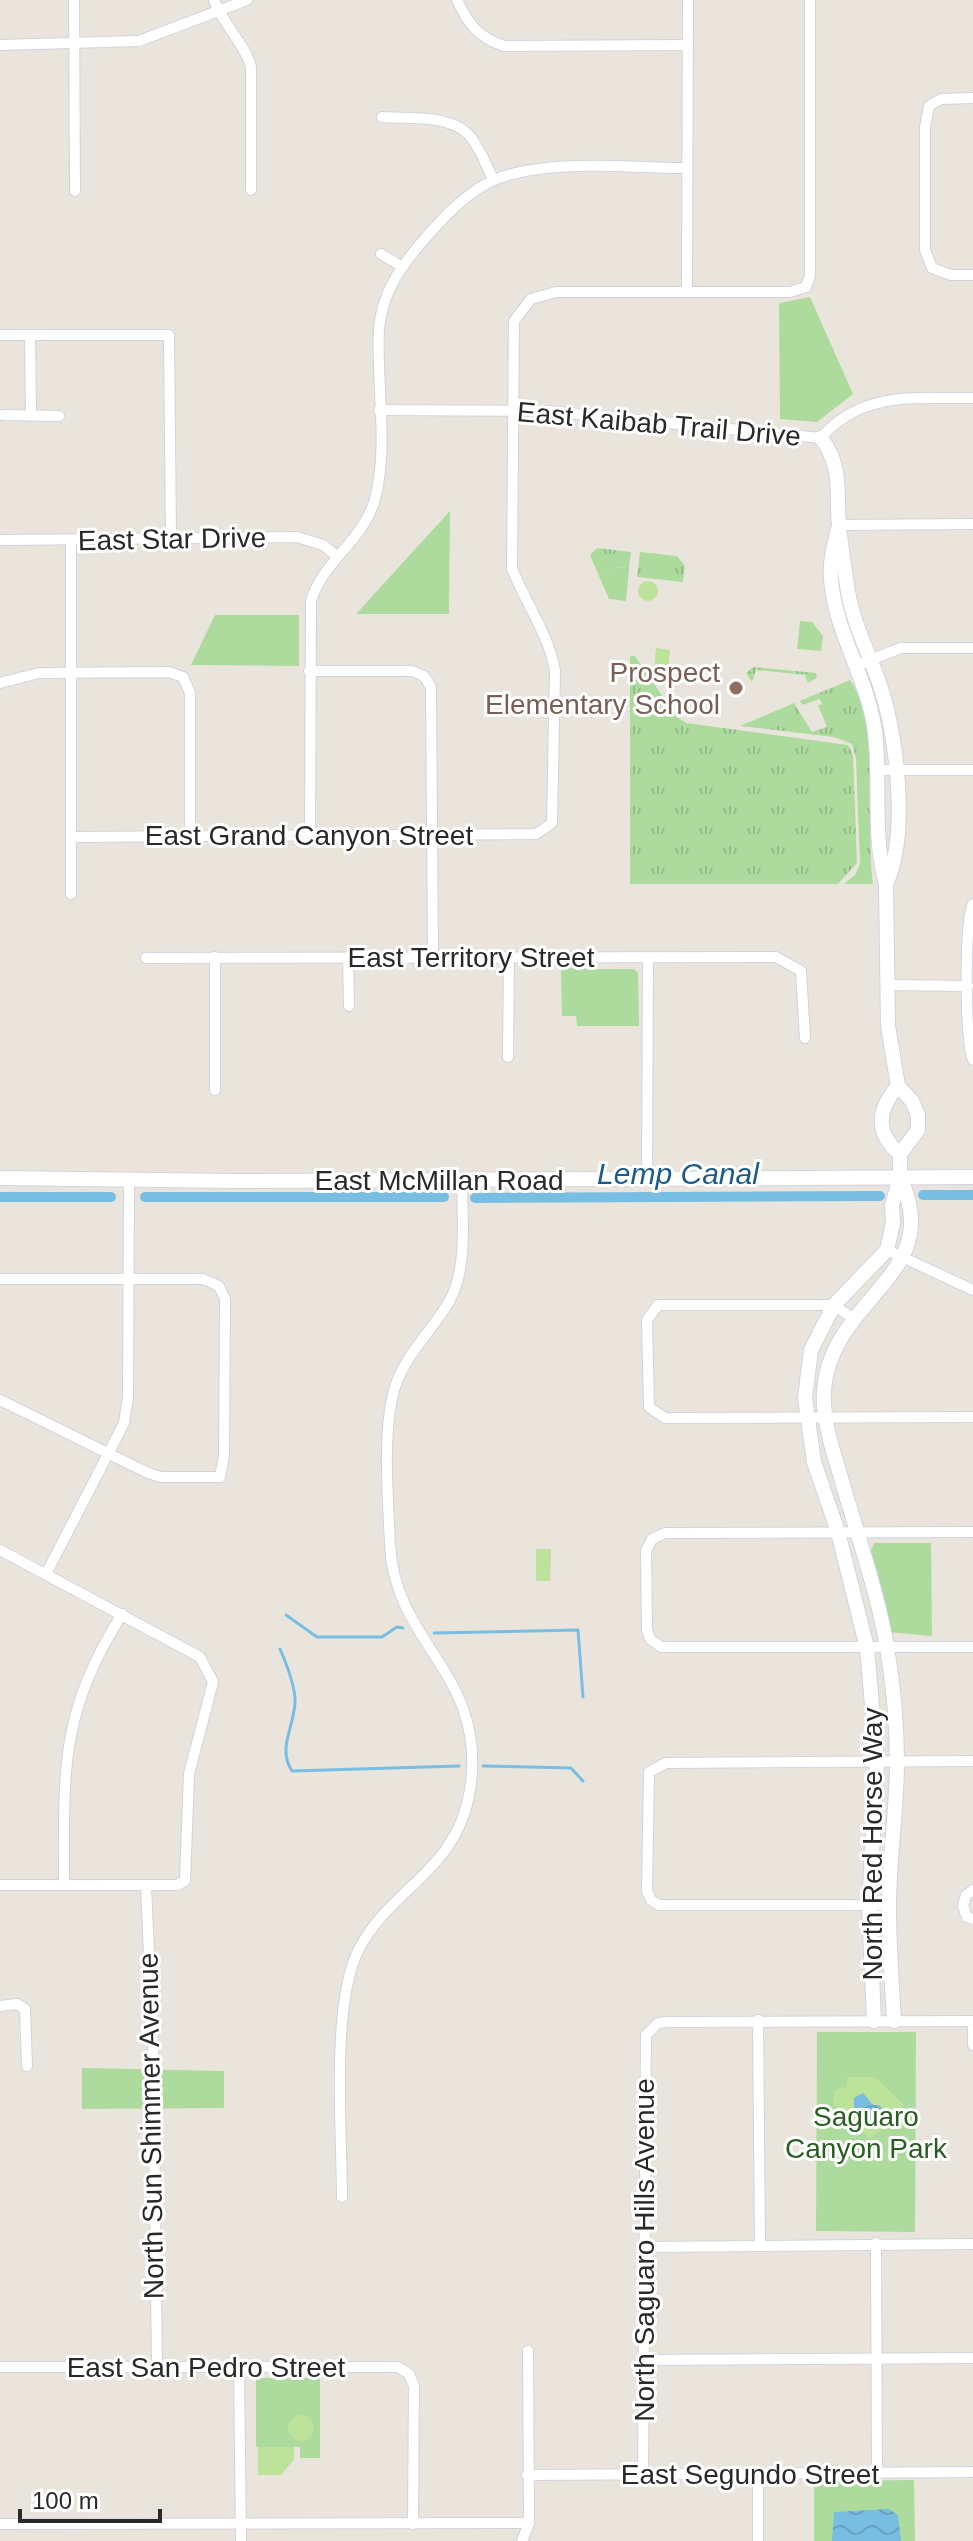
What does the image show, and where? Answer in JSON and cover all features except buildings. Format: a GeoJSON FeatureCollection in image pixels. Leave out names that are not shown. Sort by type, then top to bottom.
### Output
{"type":"FeatureCollection","features":[{"type":"Feature","properties":{"kind":"street"},"geometry":{"type":"LineString","coordinates":[[74,0],[75,191]]}},
{"type":"Feature","properties":{"kind":"street"},"geometry":{"type":"LineString","coordinates":[[214,0],[251,67],[251,190]]}},
{"type":"Feature","properties":{"kind":"street"},"geometry":{"type":"LineString","coordinates":[[0,45],[139,41],[247,0]]}},
{"type":"Feature","properties":{"kind":"street"},"geometry":{"type":"LineString","coordinates":[[457,0],[472,28],[490,42],[518,48],[688,45]]}},
{"type":"Feature","properties":{"kind":"street"},"geometry":{"type":"LineString","coordinates":[[687,292],[688,0]]}},
{"type":"Feature","properties":{"kind":"street"},"geometry":{"type":"LineString","coordinates":[[510,411],[514,321],[524,305],[542,294],[790,292],[806,287],[810,276],[810,0]]}},
{"type":"Feature","properties":{"kind":"street"},"geometry":{"type":"LineString","coordinates":[[973,98],[941,99],[929,106],[925,127],[925,250],[932,268],[951,275],[973,275]]}},
{"type":"Feature","properties":{"kind":"street"},"geometry":{"type":"LineString","coordinates":[[382,117],[446,122],[458,127],[469,134],[494,180]]}},
{"type":"Feature","properties":{"kind":"street"},"geometry":{"type":"LineString","coordinates":[[310,835],[311,601],[321,577],[362,527],[375,500],[379,471],[381,312],[401,266],[464,199],[494,180],[549,169],[687,168]]}},
{"type":"Feature","properties":{"kind":"street"},"geometry":{"type":"LineString","coordinates":[[381,254],[401,266]]}},
{"type":"Feature","properties":{"kind":"street"},"geometry":{"type":"LineString","coordinates":[[0,335],[169,335],[171,539]]}},
{"type":"Feature","properties":{"kind":"street"},"geometry":{"type":"LineString","coordinates":[[30,335],[31,415]]}},
{"type":"Feature","properties":{"kind":"street","name":"East Kaibab Trail Drive"},"geometry":{"type":"LineString","coordinates":[[379,410],[567,412],[821,438],[844,416],[863,405],[881,400],[973,398]]}},
{"type":"Feature","properties":{"kind":"street","name":"East Grand Canyon Street"},"geometry":{"type":"LineString","coordinates":[[71,837],[536,834],[546,830],[552,823],[554,810],[555,671],[551,649],[512,568],[510,411]]}},
{"type":"Feature","properties":{"kind":"street"},"geometry":{"type":"LineString","coordinates":[[3,415],[59,416]]}},
{"type":"Feature","properties":{"kind":"street","name":"North Red Horse Way"},"geometry":{"type":"LineString","coordinates":[[821,438],[832,453],[839,477],[839,525],[830,577],[836,616],[887,709],[896,770],[895,864],[886,884]]}},
{"type":"Feature","properties":{"kind":"street"},"geometry":{"type":"LineString","coordinates":[[839,525],[973,524]]}},
{"type":"Feature","properties":{"kind":"street","name":"East Star Drive"},"geometry":{"type":"LineString","coordinates":[[0,540],[308,538],[338,557]]}},
{"type":"Feature","properties":{"kind":"street"},"geometry":{"type":"LineString","coordinates":[[71,540],[71,894]]}},
{"type":"Feature","properties":{"kind":"street"},"geometry":{"type":"LineString","coordinates":[[863,662],[901,648],[973,648]]}},
{"type":"Feature","properties":{"kind":"street","name":"North Red Horse Way"},"geometry":{"type":"LineString","coordinates":[[863,662],[879,770],[880,863],[886,884],[888,1026],[898,1086],[912,1101],[918,1115],[918,1130],[900,1154],[900,1178],[892,1205],[893,1223],[887,1250],[834,1305],[811,1350],[806,1418],[814,1462],[838,1532],[867,1648],[877,1762],[869,1906],[874,2021]]}},
{"type":"Feature","properties":{"kind":"street"},"geometry":{"type":"LineString","coordinates":[[309,671],[412,671],[424,676],[432,691],[433,957]]}},
{"type":"Feature","properties":{"kind":"street"},"geometry":{"type":"LineString","coordinates":[[0,683],[20,675],[71,672],[169,672],[183,677],[190,693],[190,836]]}},
{"type":"Feature","properties":{"kind":"street"},"geometry":{"type":"LineString","coordinates":[[879,770],[973,770]]}},
{"type":"Feature","properties":{"kind":"street"},"geometry":{"type":"LineString","coordinates":[[973,904],[969,916],[968,986],[969,1047],[973,1060]]}},
{"type":"Feature","properties":{"kind":"street"},"geometry":{"type":"LineString","coordinates":[[215,957],[215,1090]]}},
{"type":"Feature","properties":{"kind":"street"},"geometry":{"type":"LineString","coordinates":[[348,957],[349,1006]]}},
{"type":"Feature","properties":{"kind":"street"},"geometry":{"type":"LineString","coordinates":[[508,1057],[509,957]]}},
{"type":"Feature","properties":{"kind":"street"},"geometry":{"type":"LineString","coordinates":[[647,1180],[648,957]]}},
{"type":"Feature","properties":{"kind":"street","name":"East Territory Street"},"geometry":{"type":"LineString","coordinates":[[146,958],[776,957],[795,965],[804,982],[805,1038]]}},
{"type":"Feature","properties":{"kind":"street"},"geometry":{"type":"LineString","coordinates":[[887,985],[968,986]]}},
{"type":"Feature","properties":{"kind":"street"},"geometry":{"type":"LineString","coordinates":[[898,1086],[883,1107],[880,1126],[887,1142],[900,1154]]}},
{"type":"Feature","properties":{"kind":"street","name":"East McMillan Road"},"geometry":{"type":"LineString","coordinates":[[0,1178],[647,1180],[973,1177]]}},
{"type":"Feature","properties":{"kind":"street","name":"North Red Horse Way"},"geometry":{"type":"LineString","coordinates":[[894,2021],[889,1905],[897,1762],[887,1648],[825,1418],[824,1389],[830,1360],[852,1318],[892,1275],[903,1258],[913,1217],[910,1198],[900,1178]]}},
{"type":"Feature","properties":{"kind":"street"},"geometry":{"type":"LineString","coordinates":[[46,1574],[124,1423],[128,1397],[129,1180]]}},
{"type":"Feature","properties":{"kind":"street"},"geometry":{"type":"LineString","coordinates":[[342,2197],[342,2025],[343,2000],[351,1967],[371,1930],[429,1873],[448,1848],[464,1815],[472,1774],[472,1742],[462,1700],[398,1592],[389,1542],[391,1406],[403,1368],[455,1289],[460,1257],[462,1180]]}},
{"type":"Feature","properties":{"kind":"street"},"geometry":{"type":"LineString","coordinates":[[887,1250],[973,1290]]}},
{"type":"Feature","properties":{"kind":"street"},"geometry":{"type":"LineString","coordinates":[[0,1279],[203,1279],[219,1286],[225,1299],[224,1456],[220,1477],[161,1477],[107,1454],[0,1400]]}},
{"type":"Feature","properties":{"kind":"street"},"geometry":{"type":"LineString","coordinates":[[852,1318],[834,1305],[665,1304],[653,1309],[647,1320],[647,1401],[652,1413],[665,1418],[973,1417]]}},
{"type":"Feature","properties":{"kind":"street"},"geometry":{"type":"LineString","coordinates":[[973,1532],[665,1533],[652,1539],[646,1551],[647,1630],[654,1644],[674,1649],[973,1647]]}},
{"type":"Feature","properties":{"kind":"street"},"geometry":{"type":"LineString","coordinates":[[0,1550],[200,1657],[211,1674],[213,1689],[189,1774],[185,1881],[177,1885],[0,1885]]}},
{"type":"Feature","properties":{"kind":"street"},"geometry":{"type":"LineString","coordinates":[[64,1885],[65,1764],[75,1710],[89,1669],[122,1614]]}},
{"type":"Feature","properties":{"kind":"street"},"geometry":{"type":"LineString","coordinates":[[889,1905],[664,1907],[651,1900],[647,1878],[646,1786],[649,1772],[666,1763],[973,1761]]}},
{"type":"Feature","properties":{"kind":"street","name":"North Sun Shimmer Avenue"},"geometry":{"type":"LineString","coordinates":[[146,1885],[153,2045],[157,2367]]}},
{"type":"Feature","properties":{"kind":"street"},"geometry":{"type":"LineString","coordinates":[[973,1890],[966,1895],[963,1906],[967,1917],[973,1919]]}},
{"type":"Feature","properties":{"kind":"street"},"geometry":{"type":"LineString","coordinates":[[0,2006],[22,2006],[27,2015],[27,2066]]}},
{"type":"Feature","properties":{"kind":"street"},"geometry":{"type":"LineString","coordinates":[[760,2243],[758,2020],[973,2021],[973,2045]]}},
{"type":"Feature","properties":{"kind":"street","name":"North Saguaro Hills Avenue"},"geometry":{"type":"LineString","coordinates":[[643,2474],[644,2042],[650,2028],[668,2022],[758,2020]]}},
{"type":"Feature","properties":{"kind":"street"},"geometry":{"type":"LineString","coordinates":[[645,2247],[760,2243],[973,2244]]}},
{"type":"Feature","properties":{"kind":"street"},"geometry":{"type":"LineString","coordinates":[[876,2243],[877,2473]]}},
{"type":"Feature","properties":{"kind":"street"},"geometry":{"type":"LineString","coordinates":[[522,2541],[529,2523],[528,2351]]}},
{"type":"Feature","properties":{"kind":"street"},"geometry":{"type":"LineString","coordinates":[[645,2360],[973,2358]]}},
{"type":"Feature","properties":{"kind":"street","name":"East San Pedro Street"},"geometry":{"type":"LineString","coordinates":[[0,2367],[398,2367],[409,2374],[414,2386],[413,2524]]}},
{"type":"Feature","properties":{"kind":"street"},"geometry":{"type":"LineString","coordinates":[[239,2367],[241,2541]]}},
{"type":"Feature","properties":{"kind":"street","name":"East Segundo Street"},"geometry":{"type":"LineString","coordinates":[[527,2475],[973,2472]]}},
{"type":"Feature","properties":{"kind":"street"},"geometry":{"type":"LineString","coordinates":[[758,2474],[758,2541]]}},
{"type":"Feature","properties":{"kind":"street"},"geometry":{"type":"LineString","coordinates":[[0,2524],[529,2523]]}},
{"type":"Feature","properties":{"kind":"green space"},"geometry":{"type":"Polygon","coordinates":[[[810,297],[853,394],[817,422],[780,419],[779,303],[810,297]]]}},
{"type":"Feature","properties":{"kind":"green space"},"geometry":{"type":"Polygon","coordinates":[[[450,511],[449,614],[356,614],[450,511]]]}},
{"type":"Feature","properties":{"kind":"green space"},"geometry":{"type":"Polygon","coordinates":[[[597,548],[631,552],[629,568],[615,567],[598,574],[590,555],[597,548]]]}},
{"type":"Feature","properties":{"kind":"green space"},"geometry":{"type":"Polygon","coordinates":[[[640,552],[677,556],[685,566],[683,582],[637,577],[640,552]]]}},
{"type":"Feature","properties":{"kind":"green space"},"geometry":{"type":"Polygon","coordinates":[[[615,567],[629,568],[626,601],[609,599],[598,574],[615,567]]]}},
{"type":"Feature","properties":{"kind":"green space"},"geometry":{"type":"Polygon","coordinates":[[[648,581],[655,584],[658,591],[655,598],[648,601],[641,598],[638,591],[641,584],[648,581]]]}},
{"type":"Feature","properties":{"kind":"green space"},"geometry":{"type":"Polygon","coordinates":[[[215,615],[299,615],[299,666],[191,665],[215,615]]]}},
{"type":"Feature","properties":{"kind":"green space"},"geometry":{"type":"Polygon","coordinates":[[[800,621],[812,622],[823,636],[821,651],[797,649],[800,621]]]}},
{"type":"Feature","properties":{"kind":"green space"},"geometry":{"type":"Polygon","coordinates":[[[656,648],[670,650],[668,670],[654,668],[656,648]]]}},
{"type":"Feature","properties":{"kind":"green space"},"geometry":{"type":"Polygon","coordinates":[[[630,656],[635,656],[676,716],[686,723],[848,745],[853,754],[857,863],[838,884],[630,884],[630,656]]]}},
{"type":"Feature","properties":{"kind":"green space"},"geometry":{"type":"Polygon","coordinates":[[[754,667],[816,673],[817,678],[808,683],[805,675],[756,670],[752,682],[746,673],[754,667]]]}},
{"type":"Feature","properties":{"kind":"green space"},"geometry":{"type":"Polygon","coordinates":[[[850,680],[860,699],[866,722],[873,884],[844,884],[855,875],[860,864],[856,759],[852,744],[834,737],[740,726],[794,703],[812,732],[827,727],[818,705],[822,704],[820,699],[802,705],[800,701],[850,680]]]}},
{"type":"Feature","properties":{"kind":"green space"},"geometry":{"type":"Polygon","coordinates":[[[579,965],[586,969],[634,969],[638,973],[639,1026],[577,1026],[576,1016],[562,1016],[561,969],[579,965]]]}},
{"type":"Feature","properties":{"kind":"green space"},"geometry":{"type":"Polygon","coordinates":[[[874,1543],[931,1543],[932,1636],[888,1632],[866,1550],[872,1549],[874,1543]]]}},
{"type":"Feature","properties":{"kind":"green space"},"geometry":{"type":"Polygon","coordinates":[[[536,1549],[551,1549],[550,1581],[536,1581],[536,1549]]]}},
{"type":"Feature","properties":{"kind":"green space","name":"Saguaro Canyon Park"},"geometry":{"type":"Polygon","coordinates":[[[817,2032],[916,2032],[915,2232],[816,2231],[817,2032]]]}},
{"type":"Feature","properties":{"kind":"green space"},"geometry":{"type":"Polygon","coordinates":[[[82,2068],[224,2071],[224,2108],[82,2109],[82,2068]]]}},
{"type":"Feature","properties":{"kind":"green space"},"geometry":{"type":"Polygon","coordinates":[[[847,2077],[875,2077],[902,2103],[902,2109],[870,2139],[834,2105],[834,2091],[847,2086],[847,2077]]]}},
{"type":"Feature","properties":{"kind":"green space"},"geometry":{"type":"Polygon","coordinates":[[[256,2378],[320,2378],[320,2458],[300,2458],[300,2447],[256,2447],[256,2378]]]}},
{"type":"Feature","properties":{"kind":"green space"},"geometry":{"type":"Polygon","coordinates":[[[301,2415],[310,2419],[314,2428],[310,2437],[301,2441],[292,2437],[288,2428],[292,2419],[301,2415]]]}},
{"type":"Feature","properties":{"kind":"green space"},"geometry":{"type":"Polygon","coordinates":[[[258,2447],[294,2447],[294,2459],[281,2475],[258,2475],[258,2447]]]}},
{"type":"Feature","properties":{"kind":"green space"},"geometry":{"type":"Polygon","coordinates":[[[914,2480],[915,2541],[814,2541],[814,2481],[914,2480]]]}},
{"type":"Feature","properties":{"kind":"water"},"geometry":{"type":"Polygon","coordinates":[[[863,2093],[873,2105],[879,2105],[885,2111],[879,2120],[871,2122],[854,2109],[854,2098],[863,2093]]]}},
{"type":"Feature","properties":{"kind":"water"},"geometry":{"type":"Polygon","coordinates":[[[889,2509],[898,2515],[901,2541],[832,2541],[834,2512],[889,2509]]]}},
{"type":"Feature","properties":{"kind":"waterway","name":"Lemp Canal"},"geometry":{"type":"LineString","coordinates":[[923,1195],[973,1195]]}},
{"type":"Feature","properties":{"kind":"waterway","name":"Lemp Canal"},"geometry":{"type":"LineString","coordinates":[[475,1198],[880,1196]]}},
{"type":"Feature","properties":{"kind":"waterway","name":"Lemp Canal"},"geometry":{"type":"LineString","coordinates":[[0,1197],[111,1197]]}},
{"type":"Feature","properties":{"kind":"waterway","name":"Lemp Canal"},"geometry":{"type":"LineString","coordinates":[[145,1197],[444,1197]]}},
{"type":"Feature","properties":{"kind":"waterway"},"geometry":{"type":"LineString","coordinates":[[286,1615],[317,1637],[382,1637],[397,1627],[403,1628]]}},
{"type":"Feature","properties":{"kind":"waterway"},"geometry":{"type":"LineString","coordinates":[[434,1633],[578,1630],[583,1697]]}},
{"type":"Feature","properties":{"kind":"waterway"},"geometry":{"type":"LineString","coordinates":[[280,1649],[295,1697],[286,1744],[292,1771],[459,1766]]}},
{"type":"Feature","properties":{"kind":"waterway"},"geometry":{"type":"LineString","coordinates":[[483,1766],[571,1768],[583,1781]]}},
{"type":"Feature","properties":{"kind":"place","name":"Prospect Elementary School"},"geometry":{"type":"Point","coordinates":[736,688]}}]}
